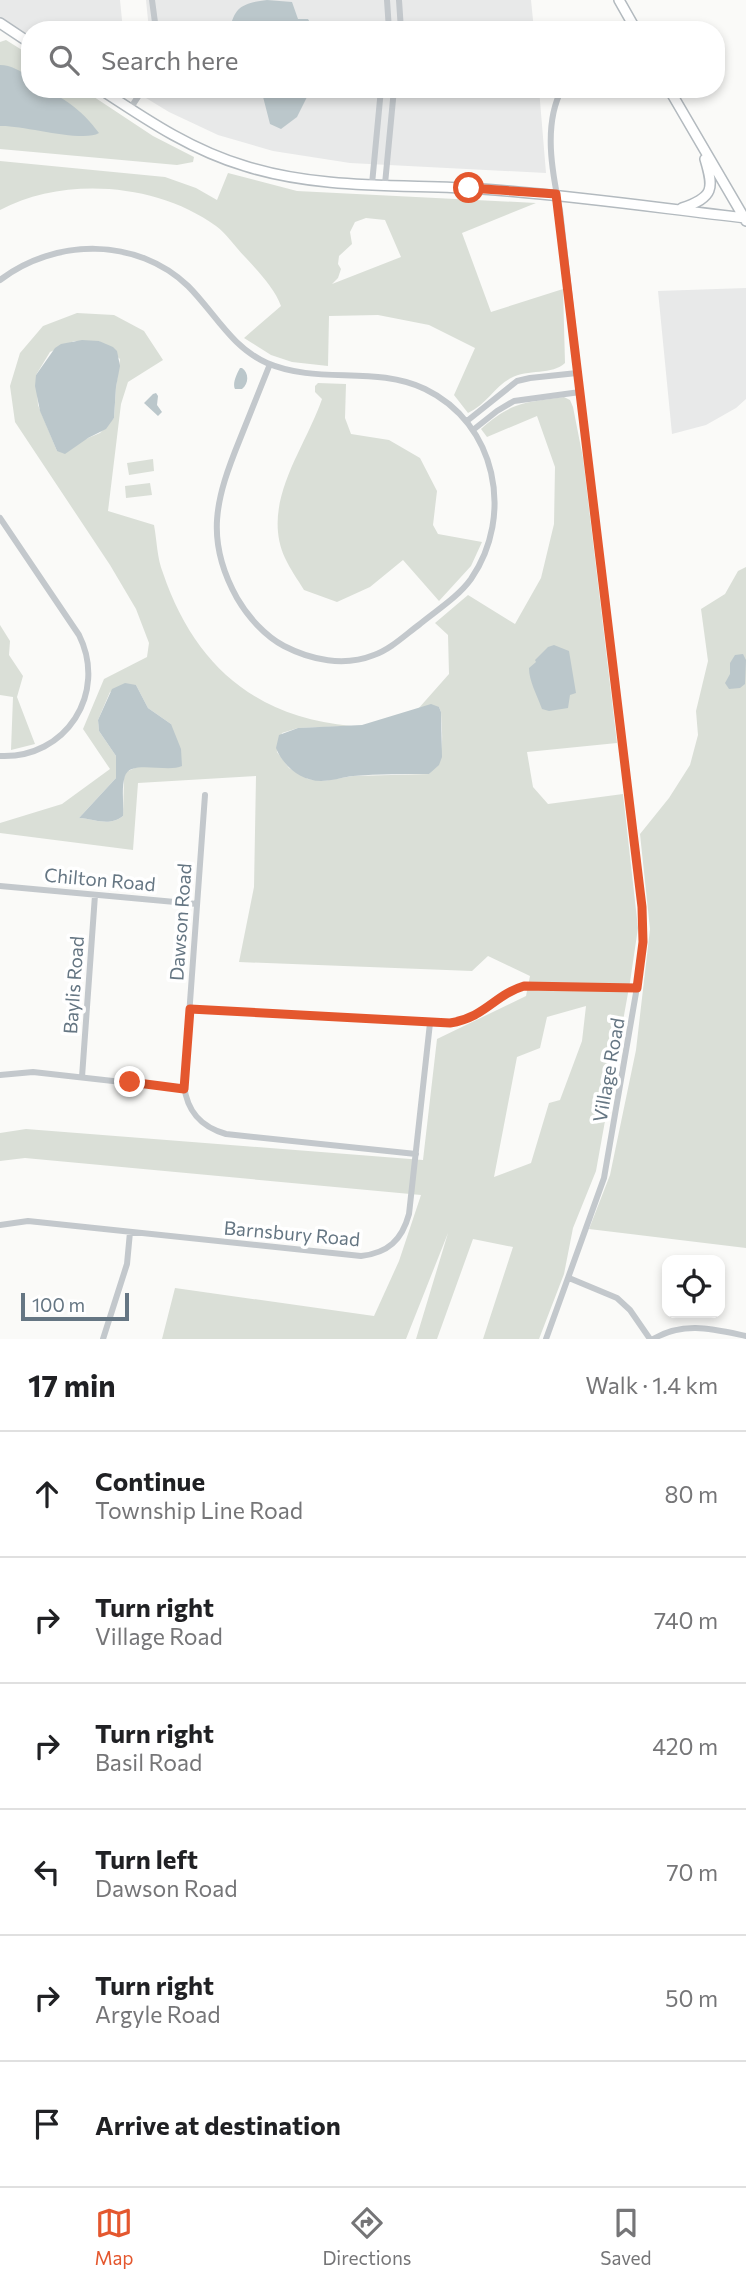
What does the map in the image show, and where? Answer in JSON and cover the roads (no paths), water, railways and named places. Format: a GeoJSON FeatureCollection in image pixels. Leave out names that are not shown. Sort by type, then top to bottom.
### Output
{"type":"FeatureCollection","features":[{"type":"Feature","properties":{"kind":"street"},"geometry":{"type":"LineString","coordinates":[[152,0],[155,21]]}},
{"type":"Feature","properties":{"kind":"street"},"geometry":{"type":"LineString","coordinates":[[387,0],[388,21]]}},
{"type":"Feature","properties":{"kind":"street"},"geometry":{"type":"LineString","coordinates":[[399,0],[400,21]]}},
{"type":"Feature","properties":{"kind":"street"},"geometry":{"type":"LineString","coordinates":[[619,0],[631,21]]}},
{"type":"Feature","properties":{"kind":"street"},"geometry":{"type":"LineString","coordinates":[[0,23],[21,37]]}},
{"type":"Feature","properties":{"kind":"street"},"geometry":{"type":"LineString","coordinates":[[114,98],[188,144],[246,166],[306,179],[556,194],[745,219]]}},
{"type":"Feature","properties":{"kind":"street"},"geometry":{"type":"LineString","coordinates":[[130,109],[137,98]]}},
{"type":"Feature","properties":{"kind":"street"},"geometry":{"type":"LineString","coordinates":[[372,184],[380,98]]}},
{"type":"Feature","properties":{"kind":"street"},"geometry":{"type":"LineString","coordinates":[[385,184],[393,98]]}},
{"type":"Feature","properties":{"kind":"street","name":"Village Road"},"geometry":{"type":"LineString","coordinates":[[546,1339],[604,1178],[643,942],[642,907],[554,178],[552,120],[557,98]]}},
{"type":"Feature","properties":{"kind":"street"},"geometry":{"type":"LineString","coordinates":[[674,98],[745,219]]}},
{"type":"Feature","properties":{"kind":"street"},"geometry":{"type":"LineString","coordinates":[[679,209],[700,202],[710,190],[710,176],[702,147]]}},
{"type":"Feature","properties":{"kind":"street"},"geometry":{"type":"LineString","coordinates":[[0,280],[20,267],[58,252],[110,249],[141,257],[182,282],[234,340],[249,353],[270,364],[300,374],[374,376],[407,382],[446,401],[467,421],[491,466],[496,489],[492,531],[482,559],[470,581],[457,595],[390,648],[372,656],[350,661],[327,661],[305,656],[272,638],[257,625],[227,581],[218,554],[215,525],[218,499],[224,477],[270,364]]}},
{"type":"Feature","properties":{"kind":"street"},"geometry":{"type":"LineString","coordinates":[[467,421],[517,381],[530,377],[577,373]]}},
{"type":"Feature","properties":{"kind":"street"},"geometry":{"type":"LineString","coordinates":[[473,430],[496,411],[514,401],[580,392]]}},
{"type":"Feature","properties":{"kind":"street"},"geometry":{"type":"LineString","coordinates":[[0,518],[3,528],[79,635],[86,649],[88,680],[85,697],[76,717],[63,734],[47,746],[28,754],[0,755]]}},
{"type":"Feature","properties":{"kind":"street","name":"Dawson Road"},"geometry":{"type":"LineString","coordinates":[[184,1089],[205,795]]}},
{"type":"Feature","properties":{"kind":"street","name":"Chilton Road"},"geometry":{"type":"LineString","coordinates":[[0,886],[197,904]]}},
{"type":"Feature","properties":{"kind":"street","name":"Baylis Road"},"geometry":{"type":"LineString","coordinates":[[82,1077],[95,895]]}},
{"type":"Feature","properties":{"kind":"street"},"geometry":{"type":"LineString","coordinates":[[190,1009],[450,1023],[473,1017],[512,989],[524,986],[637,988]]}},
{"type":"Feature","properties":{"kind":"street","name":"Barnsbury Road"},"geometry":{"type":"LineString","coordinates":[[0,1224],[28,1222],[372,1255],[398,1240],[410,1214],[430,1023]]}},
{"type":"Feature","properties":{"kind":"street"},"geometry":{"type":"LineString","coordinates":[[0,1074],[33,1072],[184,1089],[193,1113],[205,1126],[215,1131],[416,1154]]}},
{"type":"Feature","properties":{"kind":"street"},"geometry":{"type":"LineString","coordinates":[[103,1339],[127,1264],[130,1232]]}},
{"type":"Feature","properties":{"kind":"street"},"geometry":{"type":"LineString","coordinates":[[569,1278],[617,1298],[652,1339],[687,1327],[708,1328],[746,1336]]}}]}
